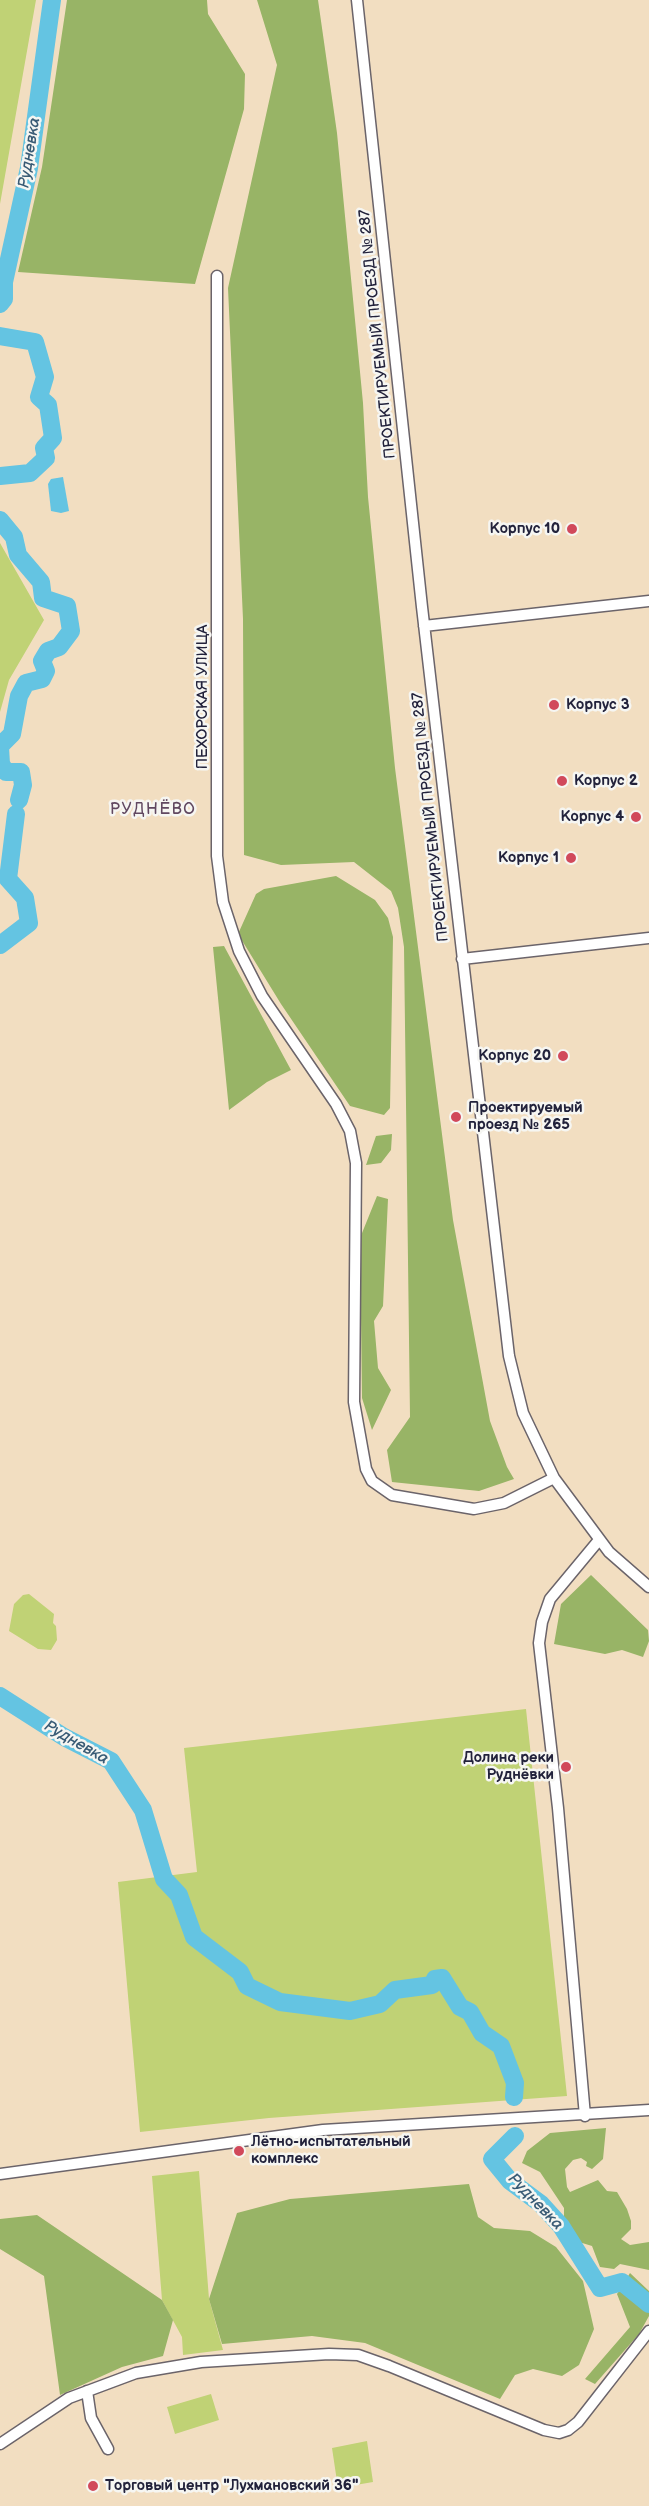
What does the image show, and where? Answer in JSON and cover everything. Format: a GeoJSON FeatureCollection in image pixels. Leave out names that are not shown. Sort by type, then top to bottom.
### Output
{"type":"FeatureCollection","features":[{"type":"Feature","properties":{"kind":"street","name":"ПРОЕКТИРУЕМЫЙ ПРОЕЗД № 287"},"geometry":{"type":"LineString","coordinates":[[357,0],[424,626],[448,813],[462,959],[509,1356],[523,1413],[554,1478],[599,1540],[629,1572],[649,1587]]}},
{"type":"Feature","properties":{"kind":"street","name":"ПЕХОРСКАЯ УЛИЦА"},"geometry":{"type":"LineString","coordinates":[[217,276],[217,856],[223,902],[239,951],[262,996],[326,1089],[350,1131],[356,1163],[354,1402],[366,1469],[372,1481],[392,1495],[474,1509],[504,1503],[554,1478]]}},
{"type":"Feature","properties":{"kind":"street"},"geometry":{"type":"LineString","coordinates":[[424,626],[649,601]]}},
{"type":"Feature","properties":{"kind":"street"},"geometry":{"type":"LineString","coordinates":[[462,959],[649,938]]}},
{"type":"Feature","properties":{"kind":"street"},"geometry":{"type":"LineString","coordinates":[[585,2116],[558,1810],[539,1643],[542,1622],[550,1599],[599,1540]]}},
{"type":"Feature","properties":{"kind":"street"},"geometry":{"type":"LineString","coordinates":[[0,2174],[323,2130],[585,2116],[649,2110]]}},
{"type":"Feature","properties":{"kind":"street"},"geometry":{"type":"LineString","coordinates":[[0,2444],[36,2418],[112,2380],[170,2366],[292,2356],[358,2355],[544,2430],[559,2433],[568,2430],[578,2422],[649,2331]]}},
{"type":"Feature","properties":{"kind":"street"},"geometry":{"type":"LineString","coordinates":[[87,2391],[91,2418],[108,2449]]}},
{"type":"Feature","properties":{"kind":"green space"},"geometry":{"type":"Polygon","coordinates":[[[0,0],[36,0],[0,204],[0,0]]]}},
{"type":"Feature","properties":{"kind":"green space"},"geometry":{"type":"Polygon","coordinates":[[[67,0],[207,0],[208,14],[245,74],[244,109],[195,284],[18,272],[42,167],[67,0]]]}},
{"type":"Feature","properties":{"kind":"green space"},"geometry":{"type":"Polygon","coordinates":[[[257,0],[318,0],[337,133],[363,403],[368,497],[395,768],[453,1220],[490,1421],[507,1467],[514,1479],[479,1491],[392,1482],[387,1450],[410,1417],[404,947],[398,908],[391,891],[354,862],[281,865],[244,855],[243,619],[228,288],[277,65],[257,0]]]}},
{"type":"Feature","properties":{"kind":"green space"},"geometry":{"type":"Polygon","coordinates":[[[0,543],[44,620],[9,680],[0,712],[0,543]]]}},
{"type":"Feature","properties":{"kind":"green space"},"geometry":{"type":"Polygon","coordinates":[[[336,876],[375,900],[388,918],[393,937],[390,1108],[384,1115],[350,1106],[281,1004],[238,934],[256,894],[264,889],[336,876]]]}},
{"type":"Feature","properties":{"kind":"green space"},"geometry":{"type":"Polygon","coordinates":[[[224,946],[291,1070],[267,1082],[229,1110],[213,947],[224,946]]]}},
{"type":"Feature","properties":{"kind":"green space"},"geometry":{"type":"Polygon","coordinates":[[[392,1134],[391,1150],[381,1163],[366,1165],[376,1136],[392,1134]]]}},
{"type":"Feature","properties":{"kind":"green space"},"geometry":{"type":"Polygon","coordinates":[[[377,1196],[388,1199],[383,1306],[374,1321],[378,1368],[391,1390],[372,1430],[362,1398],[360,1238],[377,1196]]]}},
{"type":"Feature","properties":{"kind":"green space"},"geometry":{"type":"Polygon","coordinates":[[[591,1575],[648,1630],[649,1641],[643,1657],[622,1650],[605,1654],[554,1644],[561,1604],[591,1575]]]}},
{"type":"Feature","properties":{"kind":"green space"},"geometry":{"type":"Polygon","coordinates":[[[29,1594],[54,1614],[53,1623],[56,1626],[57,1640],[51,1650],[38,1649],[9,1631],[14,1604],[23,1595],[29,1594]]]}},
{"type":"Feature","properties":{"kind":"green space"},"geometry":{"type":"Polygon","coordinates":[[[526,1709],[567,2096],[269,2118],[140,2132],[118,1882],[197,1872],[184,1748],[526,1709]]]}},
{"type":"Feature","properties":{"kind":"green space"},"geometry":{"type":"Polygon","coordinates":[[[606,2128],[603,2159],[592,2169],[586,2166],[587,2162],[581,2158],[573,2160],[565,2169],[567,2187],[570,2192],[598,2180],[607,2191],[617,2192],[631,2221],[631,2229],[621,2239],[630,2245],[649,2242],[649,2270],[620,2264],[614,2269],[600,2267],[592,2246],[579,2242],[564,2218],[564,2208],[540,2172],[522,2163],[527,2151],[550,2133],[606,2128]]]}},
{"type":"Feature","properties":{"kind":"green space"},"geometry":{"type":"Polygon","coordinates":[[[199,2171],[209,2299],[223,2350],[183,2355],[182,2337],[162,2300],[152,2176],[199,2171]]]}},
{"type":"Feature","properties":{"kind":"green space"},"geometry":{"type":"Polygon","coordinates":[[[469,2184],[478,2217],[494,2228],[530,2231],[556,2247],[583,2281],[594,2329],[579,2365],[562,2376],[533,2369],[515,2375],[500,2399],[365,2343],[312,2336],[222,2344],[209,2299],[237,2213],[290,2199],[469,2184]]]}},
{"type":"Feature","properties":{"kind":"green space"},"geometry":{"type":"Polygon","coordinates":[[[37,2215],[162,2300],[173,2320],[163,2356],[122,2367],[60,2395],[44,2276],[0,2249],[0,2219],[37,2215]]]}},
{"type":"Feature","properties":{"kind":"green space"},"geometry":{"type":"Polygon","coordinates":[[[630,2273],[649,2291],[649,2316],[639,2334],[595,2384],[585,2379],[630,2327],[617,2294],[630,2273]]]}},
{"type":"Feature","properties":{"kind":"green space"},"geometry":{"type":"Polygon","coordinates":[[[211,2394],[219,2420],[175,2434],[167,2407],[211,2394]]]}},
{"type":"Feature","properties":{"kind":"green space"},"geometry":{"type":"Polygon","coordinates":[[[367,2441],[373,2482],[338,2488],[332,2448],[367,2441]]]}},
{"type":"Feature","properties":{"kind":"water"},"geometry":{"type":"Polygon","coordinates":[[[63,477],[69,511],[61,513],[51,511],[48,484],[51,479],[63,477]]]}},
{"type":"Feature","properties":{"kind":"waterway","name":"Рудневка"},"geometry":{"type":"LineString","coordinates":[[0,304],[4,299],[4,282],[29,168],[52,0]]}},
{"type":"Feature","properties":{"kind":"waterway","name":"Рудневка"},"geometry":{"type":"LineString","coordinates":[[0,336],[35,342],[45,377],[39,397],[48,405],[53,438],[44,448],[46,458],[30,473],[0,476]]}},
{"type":"Feature","properties":{"kind":"waterway","name":"Рудневка"},"geometry":{"type":"LineString","coordinates":[[0,520],[14,537],[18,555],[41,582],[43,598],[67,606],[71,631],[59,647],[48,651],[42,661],[46,671],[42,679],[26,683],[19,696],[12,734],[0,746]]}},
{"type":"Feature","properties":{"kind":"waterway","name":"Рудневка"},"geometry":{"type":"LineString","coordinates":[[0,747],[1,764],[6,772],[21,772],[23,785],[19,800]]}},
{"type":"Feature","properties":{"kind":"waterway","name":"Рудневка"},"geometry":{"type":"LineString","coordinates":[[0,945],[29,923],[25,898],[8,879],[16,814]]}},
{"type":"Feature","properties":{"kind":"waterway","name":"Рудневка"},"geometry":{"type":"LineString","coordinates":[[0,1696],[64,1737],[111,1761],[143,1810],[164,1879],[179,1895],[194,1937],[240,1972],[247,1986],[280,2002],[350,2011],[380,2004],[395,1990],[432,1985],[435,1979],[442,1978],[460,2007],[470,2012],[482,2033],[501,2046],[515,2083],[514,2097]]}},
{"type":"Feature","properties":{"kind":"waterway","name":"Рудневка"},"geometry":{"type":"LineString","coordinates":[[515,2136],[492,2159],[510,2181],[541,2204],[561,2226],[600,2288],[622,2282],[649,2304]]}},
{"type":"Feature","properties":{"kind":"place","name":"Корпус 10"},"geometry":{"type":"Point","coordinates":[572,529]}},
{"type":"Feature","properties":{"kind":"place","name":"Корпус 3"},"geometry":{"type":"Point","coordinates":[554,705]}},
{"type":"Feature","properties":{"kind":"place","name":"Корпус 2"},"geometry":{"type":"Point","coordinates":[562,781]}},
{"type":"Feature","properties":{"kind":"place","name":"Корпус 4"},"geometry":{"type":"Point","coordinates":[636,817]}},
{"type":"Feature","properties":{"kind":"place","name":"Корпус 1"},"geometry":{"type":"Point","coordinates":[571,858]}},
{"type":"Feature","properties":{"kind":"place","name":"Корпус 20"},"geometry":{"type":"Point","coordinates":[563,1056]}},
{"type":"Feature","properties":{"kind":"place","name":"Проектируемый проезд № 265"},"geometry":{"type":"Point","coordinates":[456,1117]}},
{"type":"Feature","properties":{"kind":"place","name":"Долина реки Руднёвки"},"geometry":{"type":"Point","coordinates":[566,1767]}},
{"type":"Feature","properties":{"kind":"place","name":"Лётно-испытательный комплекс"},"geometry":{"type":"Point","coordinates":[239,2151]}},
{"type":"Feature","properties":{"kind":"place","name":"Торговый центр \"Лухмановский 36\""},"geometry":{"type":"Point","coordinates":[93,2486]}},
{"type":"Feature","properties":{"kind":"district","name":"РУДНЁВО"},"geometry":{"type":"Point","coordinates":[153,810]}}]}
